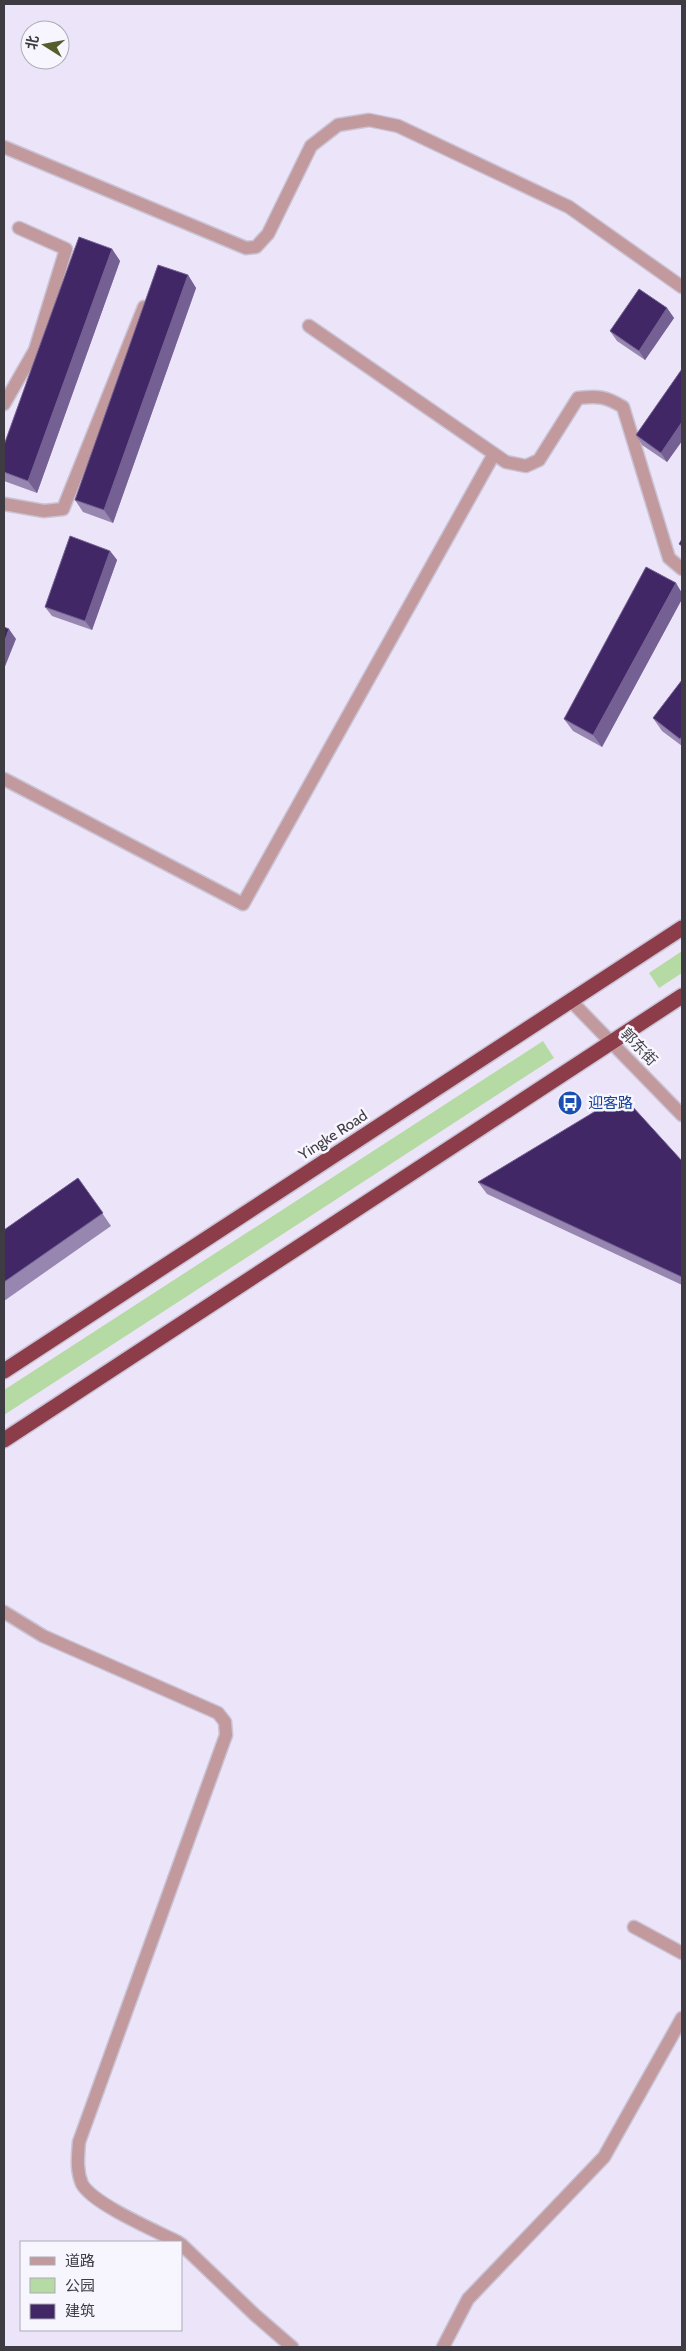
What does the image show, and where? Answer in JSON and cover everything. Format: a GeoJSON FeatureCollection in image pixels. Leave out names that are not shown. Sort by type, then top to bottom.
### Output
{"type":"FeatureCollection","features":[{"type":"Feature","properties":{"kind":"highway","name":"Yingke Road"},"geometry":{"type":"LineString","coordinates":[[4,1371],[682,928]]}},
{"type":"Feature","properties":{"kind":"highway"},"geometry":{"type":"LineString","coordinates":[[4,1440],[682,996]]}},
{"type":"Feature","properties":{"kind":"street"},"geometry":{"type":"LineString","coordinates":[[4,147],[246,248],[256,247],[268,234],[311,146],[338,125],[369,120],[398,126],[568,207],[682,287]]}},
{"type":"Feature","properties":{"kind":"street"},"geometry":{"type":"LineString","coordinates":[[4,404],[35,350],[66,250],[19,228]]}},
{"type":"Feature","properties":{"kind":"street"},"geometry":{"type":"LineString","coordinates":[[4,504],[44,511],[63,509],[150,293]]}},
{"type":"Feature","properties":{"kind":"street"},"geometry":{"type":"LineString","coordinates":[[309,326],[506,462],[526,466],[539,460],[578,398],[596,396],[608,398],[623,407],[669,558],[682,568]]}},
{"type":"Feature","properties":{"kind":"street"},"geometry":{"type":"LineString","coordinates":[[4,779],[243,904],[494,454]]}},
{"type":"Feature","properties":{"kind":"street","name":"郭东街"},"geometry":{"type":"LineString","coordinates":[[571,1001],[682,1115]]}},
{"type":"Feature","properties":{"kind":"street"},"geometry":{"type":"LineString","coordinates":[[4,1612],[43,1636],[218,1713],[225,1722],[226,1735],[79,2142],[77,2165],[83,2184],[96,2199],[176,2241]]}},
{"type":"Feature","properties":{"kind":"street"},"geometry":{"type":"LineString","coordinates":[[634,1927],[682,1953]]}},
{"type":"Feature","properties":{"kind":"street"},"geometry":{"type":"LineString","coordinates":[[443,2347],[468,2299],[604,2157],[682,2018]]}},
{"type":"Feature","properties":{"kind":"street"},"geometry":{"type":"LineString","coordinates":[[182,2245],[255,2315],[292,2347]]}},
{"type":"Feature","properties":{"kind":"green space"},"geometry":{"type":"Polygon","coordinates":[[[682,951],[682,973],[659,988],[649,973],[682,951]]]}},
{"type":"Feature","properties":{"kind":"green space"},"geometry":{"type":"Polygon","coordinates":[[[543,1041],[554,1058],[4,1415],[4,1390],[543,1041]]]}},
{"type":"Feature","properties":{"kind":"building"},"geometry":{"type":"Polygon","coordinates":[[[79,237],[112,249],[28,481],[4,472],[4,445],[79,237]]]}},
{"type":"Feature","properties":{"kind":"building"},"geometry":{"type":"Polygon","coordinates":[[[158,265],[188,275],[104,510],[75,500],[158,265]]]}},
{"type":"Feature","properties":{"kind":"building"},"geometry":{"type":"Polygon","coordinates":[[[639,289],[667,308],[639,351],[610,331],[639,289]]]}},
{"type":"Feature","properties":{"kind":"building"},"geometry":{"type":"Polygon","coordinates":[[[682,369],[682,422],[661,453],[636,435],[682,369]]]}},
{"type":"Feature","properties":{"kind":"building"},"geometry":{"type":"Polygon","coordinates":[[[70,536],[110,551],[85,621],[45,607],[70,536]]]}},
{"type":"Feature","properties":{"kind":"building"},"geometry":{"type":"Polygon","coordinates":[[[646,567],[676,583],[593,735],[564,719],[646,567]]]}},
{"type":"Feature","properties":{"kind":"building"},"geometry":{"type":"Polygon","coordinates":[[[4,627],[9,629],[4,643],[4,627]]]}},
{"type":"Feature","properties":{"kind":"building"},"geometry":{"type":"Polygon","coordinates":[[[682,680],[682,736],[680,739],[653,718],[682,680]]]}},
{"type":"Feature","properties":{"kind":"building"},"geometry":{"type":"Polygon","coordinates":[[[616,1102],[632,1106],[682,1161],[682,1277],[478,1182],[604,1106],[616,1102]]]}},
{"type":"Feature","properties":{"kind":"building"},"geometry":{"type":"Polygon","coordinates":[[[78,1178],[103,1213],[4,1282],[4,1230],[78,1178]]]}},
{"type":"Feature","properties":{"kind":"place","name":"迎客路"},"geometry":{"type":"Point","coordinates":[570,1103]}}]}
